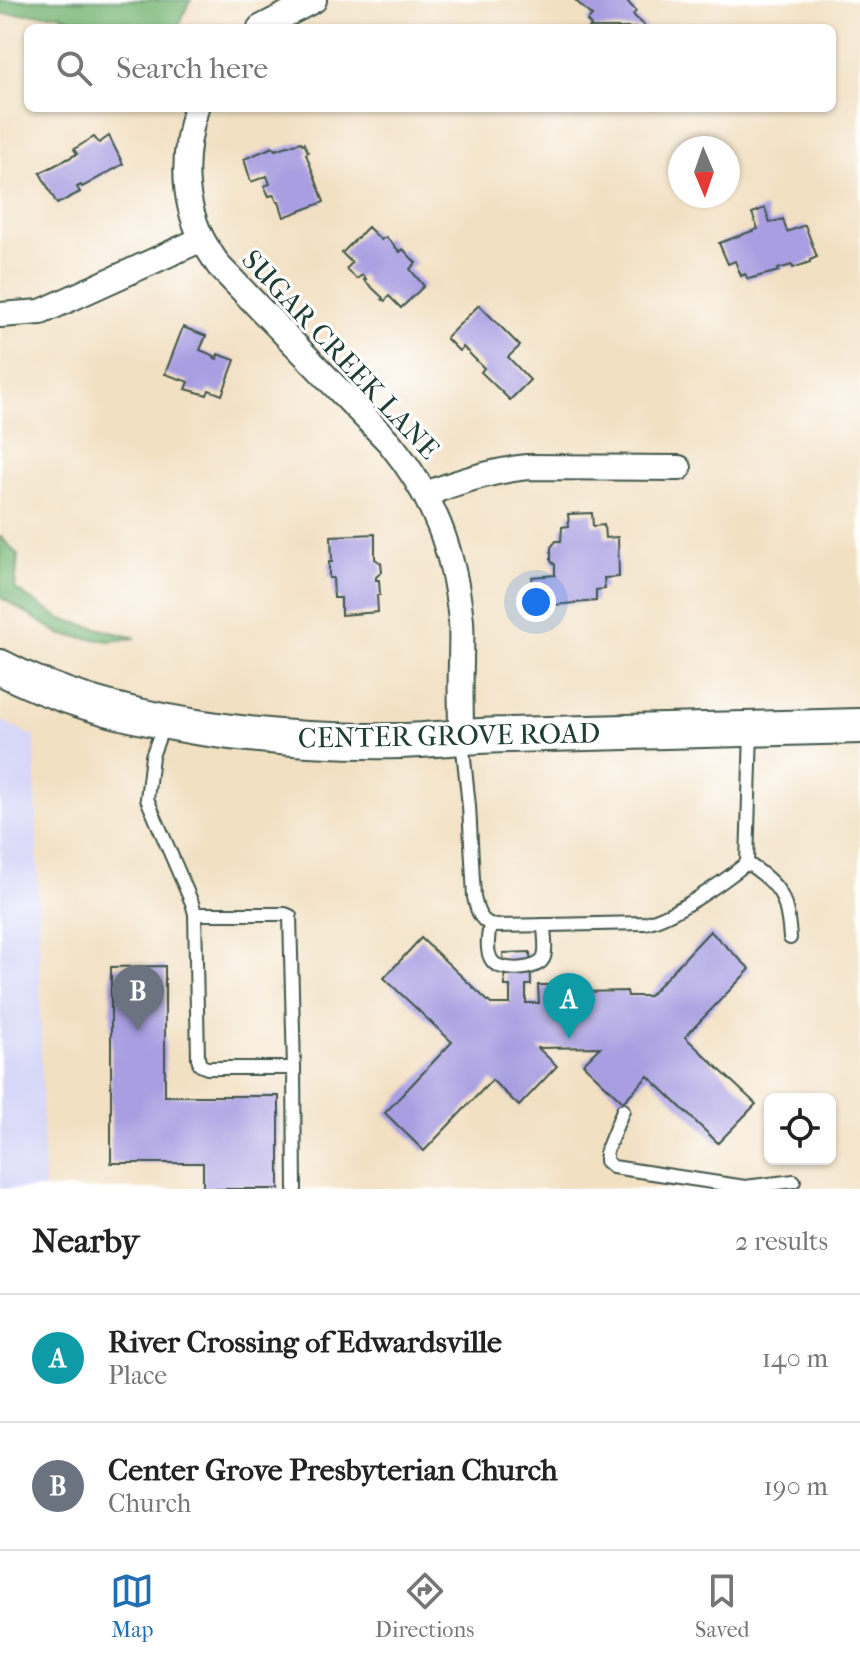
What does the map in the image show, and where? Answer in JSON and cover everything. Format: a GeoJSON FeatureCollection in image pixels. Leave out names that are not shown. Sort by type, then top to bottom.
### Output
{"type":"FeatureCollection","features":[{"type":"Feature","properties":{"kind":"street"},"geometry":{"type":"LineString","coordinates":[[268,24],[314,0]]}},
{"type":"Feature","properties":{"kind":"street","name":"SUGAR CREEK LANE"},"geometry":{"type":"LineString","coordinates":[[195,112],[185,164],[191,211],[202,239],[219,266],[389,442],[409,466],[437,516],[447,545],[461,622],[461,737]]}},
{"type":"Feature","properties":{"kind":"street"},"geometry":{"type":"LineString","coordinates":[[0,315],[41,312],[202,239]]}},
{"type":"Feature","properties":{"kind":"street"},"geometry":{"type":"LineString","coordinates":[[426,494],[466,479],[527,467],[679,468]]}},
{"type":"Feature","properties":{"kind":"street","name":"CENTER GROVE ROAD"},"geometry":{"type":"LineString","coordinates":[[0,667],[64,696],[133,714],[260,735],[331,740],[402,741],[860,726]]}},
{"type":"Feature","properties":{"kind":"lane"},"geometry":{"type":"LineString","coordinates":[[165,721],[152,756],[147,799],[195,914],[200,1065],[207,1068],[294,1068]]}},
{"type":"Feature","properties":{"kind":"lane"},"geometry":{"type":"LineString","coordinates":[[747,863],[751,729]]}},
{"type":"Feature","properties":{"kind":"lane"},"geometry":{"type":"LineString","coordinates":[[461,737],[474,897],[480,915],[490,925],[655,921],[747,863]]}},
{"type":"Feature","properties":{"kind":"lane"},"geometry":{"type":"LineString","coordinates":[[747,863],[778,888],[786,908],[790,938]]}},
{"type":"Feature","properties":{"kind":"lane"},"geometry":{"type":"LineString","coordinates":[[195,914],[290,916],[295,1189]]}},
{"type":"Feature","properties":{"kind":"lane"},"geometry":{"type":"LineString","coordinates":[[490,925],[490,956],[496,965],[504,968],[531,968],[540,964],[544,956],[544,925]]}},
{"type":"Feature","properties":{"kind":"lane"},"geometry":{"type":"LineString","coordinates":[[623,1110],[606,1152],[606,1161],[613,1167],[745,1187],[794,1181]]}},
{"type":"Feature","properties":{"kind":"shaded area"},"geometry":{"type":"Polygon","coordinates":[[[0,720],[35,737],[44,1189],[0,1189],[0,720]]]}},
{"type":"Feature","properties":{"kind":"green space"},"geometry":{"type":"Polygon","coordinates":[[[0,0],[191,0],[180,24],[80,24],[59,14],[0,14],[0,0]]]}},
{"type":"Feature","properties":{"kind":"green space"},"geometry":{"type":"Polygon","coordinates":[[[0,536],[18,555],[15,589],[61,619],[136,638],[110,641],[62,635],[0,597],[0,536]]]}},
{"type":"Feature","properties":{"kind":"building"},"geometry":{"type":"Polygon","coordinates":[[[575,0],[626,0],[636,11],[633,15],[643,24],[589,24],[587,21],[592,16],[575,0]]]}},
{"type":"Feature","properties":{"kind":"building"},"geometry":{"type":"Polygon","coordinates":[[[109,136],[123,164],[77,187],[80,192],[57,204],[40,173],[77,154],[74,149],[94,137],[99,143],[109,136]]]}},
{"type":"Feature","properties":{"kind":"building"},"geometry":{"type":"Polygon","coordinates":[[[301,142],[308,152],[306,154],[324,202],[284,217],[279,202],[274,195],[269,196],[264,186],[270,184],[267,176],[251,182],[244,159],[273,147],[275,150],[301,142]]]}},
{"type":"Feature","properties":{"kind":"building"},"geometry":{"type":"Polygon","coordinates":[[[765,208],[770,223],[783,219],[787,232],[805,225],[817,257],[793,268],[792,265],[748,279],[745,274],[741,276],[735,261],[728,264],[719,243],[758,229],[752,213],[765,208]]]}},
{"type":"Feature","properties":{"kind":"building"},"geometry":{"type":"Polygon","coordinates":[[[368,227],[381,240],[386,237],[400,252],[403,249],[416,263],[410,269],[424,286],[401,308],[389,296],[385,301],[382,299],[362,275],[357,279],[346,269],[352,263],[342,253],[368,227]]]}},
{"type":"Feature","properties":{"kind":"building"},"geometry":{"type":"Polygon","coordinates":[[[479,305],[520,346],[508,357],[530,380],[510,400],[481,372],[484,368],[463,347],[459,351],[446,338],[479,305]]]}},
{"type":"Feature","properties":{"kind":"building"},"geometry":{"type":"Polygon","coordinates":[[[183,327],[206,336],[200,350],[217,359],[218,354],[235,360],[222,395],[209,390],[207,395],[186,389],[189,382],[165,374],[183,327]]]}},
{"type":"Feature","properties":{"kind":"building"},"geometry":{"type":"Polygon","coordinates":[[[592,513],[593,526],[604,525],[605,538],[618,537],[619,577],[604,578],[605,589],[596,590],[596,601],[554,605],[535,603],[532,577],[555,575],[551,547],[556,541],[561,541],[562,527],[569,526],[568,514],[592,513]]]}},
{"type":"Feature","properties":{"kind":"building"},"geometry":{"type":"Polygon","coordinates":[[[375,534],[375,559],[381,563],[382,572],[376,577],[380,595],[377,595],[378,612],[341,615],[341,598],[334,598],[333,578],[329,578],[331,536],[375,534]]]}},
{"type":"Feature","properties":{"kind":"building"},"geometry":{"type":"Polygon","coordinates":[[[710,931],[750,969],[685,1037],[756,1104],[718,1143],[648,1076],[623,1102],[583,1064],[600,1047],[538,1048],[557,1066],[519,1106],[492,1080],[424,1151],[385,1113],[452,1042],[384,978],[421,938],[491,1004],[510,1004],[510,986],[505,986],[503,953],[530,952],[531,985],[526,985],[526,1003],[539,1003],[538,985],[582,985],[582,992],[627,991],[628,996],[649,996],[710,931]]]}},
{"type":"Feature","properties":{"kind":"building"},"geometry":{"type":"Polygon","coordinates":[[[165,966],[165,1096],[279,1096],[279,1189],[203,1189],[203,1163],[111,1163],[111,967],[165,966]]]}},
{"type":"Feature","properties":{"kind":"place","name":"Center Grove Presbyterian Church"},"geometry":{"type":"Point","coordinates":[138,1031]}},
{"type":"Feature","properties":{"kind":"place","name":"River Crossing of Edwardsville"},"geometry":{"type":"Point","coordinates":[569,1039]}}]}
